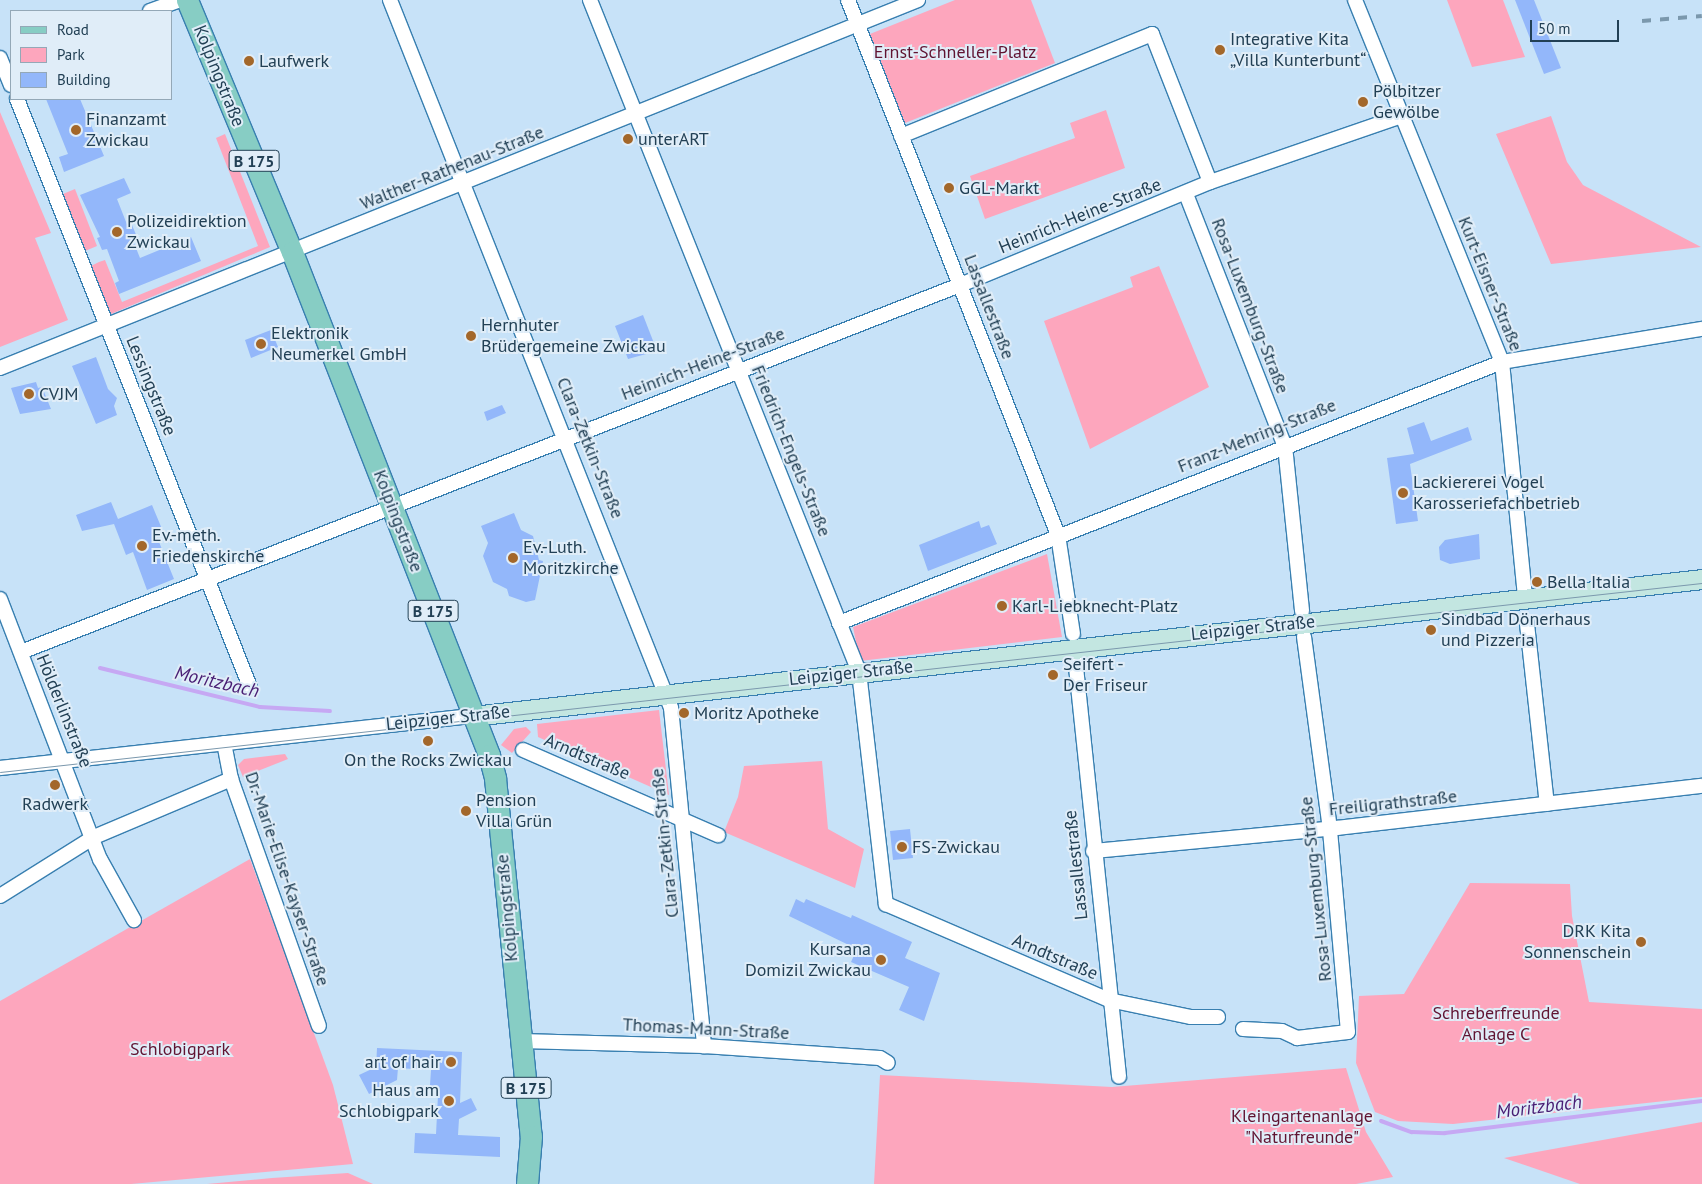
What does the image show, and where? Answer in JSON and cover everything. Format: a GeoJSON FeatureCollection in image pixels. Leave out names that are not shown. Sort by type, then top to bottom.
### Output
{"type":"FeatureCollection","features":[{"type":"Feature","properties":{"kind":"main road","name":"Kolpingstraße"},"geometry":{"type":"LineString","coordinates":[[187,0],[292,252],[473,716],[495,778],[531,1136],[527,1184]]}},
{"type":"Feature","properties":{"kind":"street"},"geometry":{"type":"LineString","coordinates":[[153,10],[180,0]]}},
{"type":"Feature","properties":{"kind":"street","name":"Clara-Zetkin-Straße"},"geometry":{"type":"LineString","coordinates":[[390,0],[566,438],[671,708],[704,1046]]}},
{"type":"Feature","properties":{"kind":"street","name":"Friedrich-Engels-Straße"},"geometry":{"type":"LineString","coordinates":[[590,0],[859,672],[886,904]]}},
{"type":"Feature","properties":{"kind":"street","name":"Lassallestraße"},"geometry":{"type":"LineString","coordinates":[[848,0],[1058,535],[1074,641],[1093,851],[1119,1078]]}},
{"type":"Feature","properties":{"kind":"street","name":"Walther-Rathenau-Straße"},"geometry":{"type":"LineString","coordinates":[[0,368],[107,327],[918,0]]}},
{"type":"Feature","properties":{"kind":"street","name":"Kurt-Eisner-Straße"},"geometry":{"type":"LineString","coordinates":[[1355,0],[1502,362],[1525,598]]}},
{"type":"Feature","properties":{"kind":"street"},"geometry":{"type":"LineString","coordinates":[[901,136],[1152,34],[1210,182]]}},
{"type":"Feature","properties":{"kind":"street"},"geometry":{"type":"LineString","coordinates":[[4,65],[10,83]]}},
{"type":"Feature","properties":{"kind":"street","name":"Lessingstraße"},"geometry":{"type":"LineString","coordinates":[[17,100],[250,688]]}},
{"type":"Feature","properties":{"kind":"street","name":"Heinrich-Heine-Straße"},"geometry":{"type":"LineString","coordinates":[[20,652],[414,499],[738,370],[960,285],[1186,194],[1210,182],[1402,116]]}},
{"type":"Feature","properties":{"kind":"street","name":"Rosa-Luxemburg-Straße"},"geometry":{"type":"LineString","coordinates":[[1186,194],[1284,446],[1302,611]]}},
{"type":"Feature","properties":{"kind":"street","name":"Franz-Mehring-Straße"},"geometry":{"type":"LineString","coordinates":[[839,623],[1284,446],[1502,362],[1702,329]]}},
{"type":"Feature","properties":{"kind":"street","name":"Leipziger Straße"},"geometry":{"type":"LineString","coordinates":[[0,768],[859,672],[1074,641],[1525,598],[1702,579]]}},
{"type":"Feature","properties":{"kind":"street","name":"Hölderlinstraße"},"geometry":{"type":"LineString","coordinates":[[0,599],[94,837],[100,859],[134,920]]}},
{"type":"Feature","properties":{"kind":"street"},"geometry":{"type":"LineString","coordinates":[[1528,624],[1547,804]]}},
{"type":"Feature","properties":{"kind":"street","name":"Rosa-Luxemburg-Straße"},"geometry":{"type":"LineString","coordinates":[[1243,1029],[1282,1030],[1297,1038],[1348,1032],[1330,829],[1304,637]]}},
{"type":"Feature","properties":{"kind":"street","name":"Dr.-Marie-Elise-Kayser-Straße"},"geometry":{"type":"LineString","coordinates":[[224,743],[231,779],[319,1026]]}},
{"type":"Feature","properties":{"kind":"street","name":"Arndtstraße"},"geometry":{"type":"LineString","coordinates":[[523,750],[682,821],[718,835]]}},
{"type":"Feature","properties":{"kind":"street"},"geometry":{"type":"LineString","coordinates":[[0,896],[94,837],[231,779]]}},
{"type":"Feature","properties":{"kind":"street","name":"Freiligrathstraße"},"geometry":{"type":"LineString","coordinates":[[1093,851],[1330,829],[1702,786]]}},
{"type":"Feature","properties":{"kind":"street","name":"Arndtstraße"},"geometry":{"type":"LineString","coordinates":[[886,904],[1109,1000],[1191,1017],[1218,1017]]}},
{"type":"Feature","properties":{"kind":"street","name":"Thomas-Mann-Straße"},"geometry":{"type":"LineString","coordinates":[[521,1041],[704,1046],[880,1058],[888,1063]]}},
{"type":"Feature","properties":{"kind":"green space","name":"Ernst-Schneller-Platz"},"geometry":{"type":"Polygon","coordinates":[[[955,0],[1031,0],[1055,63],[905,123],[870,34],[955,0]]]}},
{"type":"Feature","properties":{"kind":"green space"},"geometry":{"type":"Polygon","coordinates":[[[1447,0],[1503,0],[1525,57],[1472,67],[1447,0]]]}},
{"type":"Feature","properties":{"kind":"green space"},"geometry":{"type":"Polygon","coordinates":[[[1106,110],[1125,168],[985,219],[970,176],[1075,138],[1070,123],[1106,110]]]}},
{"type":"Feature","properties":{"kind":"green space"},"geometry":{"type":"Polygon","coordinates":[[[0,112],[51,233],[35,238],[68,320],[0,347],[0,112]]]}},
{"type":"Feature","properties":{"kind":"green space"},"geometry":{"type":"Polygon","coordinates":[[[1551,116],[1567,162],[1583,185],[1701,247],[1551,264],[1496,134],[1551,116]]]}},
{"type":"Feature","properties":{"kind":"green space"},"geometry":{"type":"Polygon","coordinates":[[[225,134],[270,247],[111,314],[91,266],[99,262],[105,260],[122,302],[258,246],[216,138],[225,134]]]}},
{"type":"Feature","properties":{"kind":"green space"},"geometry":{"type":"Polygon","coordinates":[[[75,189],[97,246],[85,251],[63,194],[75,189]]]}},
{"type":"Feature","properties":{"kind":"green space"},"geometry":{"type":"Polygon","coordinates":[[[1159,266],[1209,387],[1090,449],[1044,321],[1133,287],[1130,277],[1159,266]]]}},
{"type":"Feature","properties":{"kind":"green space"},"geometry":{"type":"Polygon","coordinates":[[[1047,554],[1062,637],[860,661],[853,627],[1047,554]]]}},
{"type":"Feature","properties":{"kind":"green space"},"geometry":{"type":"Polygon","coordinates":[[[659,710],[669,795],[538,737],[537,724],[659,710]]]}},
{"type":"Feature","properties":{"kind":"green space"},"geometry":{"type":"Polygon","coordinates":[[[526,727],[531,732],[512,753],[501,745],[514,729],[526,727]]]}},
{"type":"Feature","properties":{"kind":"green space"},"geometry":{"type":"Polygon","coordinates":[[[285,754],[288,759],[243,777],[238,765],[244,759],[285,754]]]}},
{"type":"Feature","properties":{"kind":"green space"},"geometry":{"type":"Polygon","coordinates":[[[822,761],[828,829],[864,849],[855,888],[724,832],[738,797],[744,766],[822,761]]]}},
{"type":"Feature","properties":{"kind":"green space","name":"Schlobigpark"},"geometry":{"type":"Polygon","coordinates":[[[250,859],[333,1085],[353,1164],[131,1184],[0,1184],[0,1001],[250,859]]]}},
{"type":"Feature","properties":{"kind":"green space","name":"Schreberfreunde Anlage C"},"geometry":{"type":"Polygon","coordinates":[[[1470,883],[1570,884],[1572,916],[1589,1002],[1702,1009],[1702,1097],[1453,1124],[1398,1121],[1375,1112],[1356,1063],[1359,996],[1404,994],[1470,883]]]}},
{"type":"Feature","properties":{"kind":"green space","name":"Kleingartenanlage \"Naturfreunde\""},"geometry":{"type":"Polygon","coordinates":[[[1346,1068],[1366,1132],[1393,1177],[1356,1184],[874,1184],[880,1075],[1112,1087],[1346,1068]]]}},
{"type":"Feature","properties":{"kind":"green space"},"geometry":{"type":"Polygon","coordinates":[[[1702,1122],[1702,1184],[1580,1184],[1504,1158],[1702,1122]]]}},
{"type":"Feature","properties":{"kind":"green space"},"geometry":{"type":"Polygon","coordinates":[[[348,1173],[373,1184],[207,1184],[272,1178],[348,1173]]]}},
{"type":"Feature","properties":{"kind":"building"},"geometry":{"type":"Polygon","coordinates":[[[1515,0],[1534,0],[1561,68],[1544,74],[1515,0]]]}},
{"type":"Feature","properties":{"kind":"building","name":"Finanzamt Zwickau"},"geometry":{"type":"Polygon","coordinates":[[[46,100],[80,100],[104,156],[64,172],[59,157],[68,154],[46,100]]]}},
{"type":"Feature","properties":{"kind":"building","name":"Polizeidirektion Zwickau"},"geometry":{"type":"Polygon","coordinates":[[[124,178],[131,193],[117,199],[128,227],[132,225],[137,237],[132,238],[140,258],[191,237],[201,261],[119,294],[115,283],[119,281],[107,249],[102,250],[97,238],[100,237],[80,195],[124,178]]]}},
{"type":"Feature","properties":{"kind":"building"},"geometry":{"type":"Polygon","coordinates":[[[643,315],[657,351],[628,359],[615,326],[643,315]]]}},
{"type":"Feature","properties":{"kind":"building","name":"Elektronik Neumerkel GmbH"},"geometry":{"type":"Polygon","coordinates":[[[271,330],[278,347],[251,358],[245,340],[271,330]]]}},
{"type":"Feature","properties":{"kind":"building"},"geometry":{"type":"Polygon","coordinates":[[[96,357],[108,389],[117,398],[114,406],[117,415],[96,424],[72,366],[96,357]]]}},
{"type":"Feature","properties":{"kind":"building","name":"CVJM"},"geometry":{"type":"Polygon","coordinates":[[[36,382],[38,388],[42,387],[51,409],[20,414],[11,388],[36,382]]]}},
{"type":"Feature","properties":{"kind":"building"},"geometry":{"type":"Polygon","coordinates":[[[502,405],[506,413],[487,421],[484,412],[502,405]]]}},
{"type":"Feature","properties":{"kind":"building"},"geometry":{"type":"Polygon","coordinates":[[[1424,422],[1431,441],[1468,427],[1472,440],[1410,464],[1418,521],[1396,524],[1387,458],[1414,454],[1407,428],[1424,422]]]}},
{"type":"Feature","properties":{"kind":"building","name":"Ev.-meth. Friedenskirche"},"geometry":{"type":"Polygon","coordinates":[[[111,502],[118,519],[152,505],[162,529],[155,532],[174,579],[147,590],[133,552],[126,555],[114,524],[82,531],[76,515],[111,502]]]}},
{"type":"Feature","properties":{"kind":"building","name":"Ev.-Luth. Moritzkirche"},"geometry":{"type":"Polygon","coordinates":[[[514,513],[521,530],[533,536],[539,560],[543,561],[535,600],[526,602],[509,596],[507,589],[493,582],[483,556],[488,543],[481,526],[514,513]]]}},
{"type":"Feature","properties":{"kind":"building"},"geometry":{"type":"Polygon","coordinates":[[[979,521],[981,528],[989,525],[997,544],[928,571],[919,545],[979,521]]]}},
{"type":"Feature","properties":{"kind":"building","name":"Lackiererei Vogel Karosseriefachbetrieb"},"geometry":{"type":"Polygon","coordinates":[[[1479,534],[1480,559],[1450,564],[1440,560],[1439,547],[1445,540],[1479,534]]]}},
{"type":"Feature","properties":{"kind":"building","name":"FS-Zwickau"},"geometry":{"type":"Polygon","coordinates":[[[910,829],[913,858],[893,860],[890,831],[910,829]]]}},
{"type":"Feature","properties":{"kind":"building","name":"Kursana Domizil Zwickau"},"geometry":{"type":"Polygon","coordinates":[[[796,899],[804,903],[806,899],[851,918],[852,915],[912,942],[905,958],[940,973],[924,1021],[899,1010],[909,987],[851,962],[857,949],[789,916],[796,899]]]}},
{"type":"Feature","properties":{"kind":"building","name":"Haus am Schlobigpark"},"geometry":{"type":"Polygon","coordinates":[[[377,1048],[462,1052],[460,1103],[471,1098],[477,1110],[459,1119],[458,1135],[500,1137],[500,1157],[414,1153],[415,1133],[436,1134],[438,1095],[430,1085],[431,1070],[398,1068],[397,1080],[369,1094],[359,1075],[376,1067],[377,1048]]]}},
{"type":"Feature","properties":{"kind":"waterway","name":"Moritzbach"},"geometry":{"type":"LineString","coordinates":[[100,668],[260,707],[330,711]]}},
{"type":"Feature","properties":{"kind":"waterway","name":"Moritzbach"},"geometry":{"type":"LineString","coordinates":[[1381,1121],[1412,1132],[1445,1133],[1702,1101]]}},
{"type":"Feature","properties":{"kind":"tram line"},"geometry":{"type":"LineString","coordinates":[[0,772],[1702,583]]}},
{"type":"Feature","properties":{"kind":"railway"},"geometry":{"type":"LineString","coordinates":[[1642,21],[1702,16]]}},
{"type":"Feature","properties":{"kind":"place","name":"Integrative Kita „Villa Kunterbunt“"},"geometry":{"type":"Point","coordinates":[1220,50]}},
{"type":"Feature","properties":{"kind":"place","name":"Laufwerk"},"geometry":{"type":"Point","coordinates":[249,61]}},
{"type":"Feature","properties":{"kind":"place","name":"Pölbitzer Gewölbe"},"geometry":{"type":"Point","coordinates":[1363,102]}},
{"type":"Feature","properties":{"kind":"place","name":"Finanzamt Zwickau"},"geometry":{"type":"Point","coordinates":[76,130]}},
{"type":"Feature","properties":{"kind":"place","name":"unterART"},"geometry":{"type":"Point","coordinates":[628,139]}},
{"type":"Feature","properties":{"kind":"place","name":"GGL-Markt"},"geometry":{"type":"Point","coordinates":[949,188]}},
{"type":"Feature","properties":{"kind":"place","name":"Polizeidirektion Zwickau"},"geometry":{"type":"Point","coordinates":[117,232]}},
{"type":"Feature","properties":{"kind":"place","name":"Hernhuter Brüdergemeine Zwickau"},"geometry":{"type":"Point","coordinates":[471,336]}},
{"type":"Feature","properties":{"kind":"place","name":"Elektronik Neumerkel GmbH"},"geometry":{"type":"Point","coordinates":[261,344]}},
{"type":"Feature","properties":{"kind":"place","name":"CVJM"},"geometry":{"type":"Point","coordinates":[29,394]}},
{"type":"Feature","properties":{"kind":"place","name":"Lackiererei Vogel Karosseriefachbetrieb"},"geometry":{"type":"Point","coordinates":[1403,493]}},
{"type":"Feature","properties":{"kind":"place","name":"Ev.-meth. Friedenskirche"},"geometry":{"type":"Point","coordinates":[142,546]}},
{"type":"Feature","properties":{"kind":"place","name":"Ev.-Luth. Moritzkirche"},"geometry":{"type":"Point","coordinates":[513,558]}},
{"type":"Feature","properties":{"kind":"place","name":"Bella Italia"},"geometry":{"type":"Point","coordinates":[1537,582]}},
{"type":"Feature","properties":{"kind":"place","name":"Karl-Liebknecht-Platz"},"geometry":{"type":"Point","coordinates":[1002,606]}},
{"type":"Feature","properties":{"kind":"place","name":"Sindbad Dönerhaus und Pizzeria"},"geometry":{"type":"Point","coordinates":[1431,630]}},
{"type":"Feature","properties":{"kind":"place","name":"Seifert - Der Friseur"},"geometry":{"type":"Point","coordinates":[1053,675]}},
{"type":"Feature","properties":{"kind":"place","name":"Moritz Apotheke"},"geometry":{"type":"Point","coordinates":[684,713]}},
{"type":"Feature","properties":{"kind":"place","name":"On the Rocks Zwickau"},"geometry":{"type":"Point","coordinates":[428,741]}},
{"type":"Feature","properties":{"kind":"place","name":"Radwerk"},"geometry":{"type":"Point","coordinates":[55,785]}},
{"type":"Feature","properties":{"kind":"place","name":"Pension Villa Grün"},"geometry":{"type":"Point","coordinates":[466,811]}},
{"type":"Feature","properties":{"kind":"place","name":"FS-Zwickau"},"geometry":{"type":"Point","coordinates":[902,847]}},
{"type":"Feature","properties":{"kind":"place","name":"DRK Kita Sonnenschein"},"geometry":{"type":"Point","coordinates":[1641,942]}},
{"type":"Feature","properties":{"kind":"place","name":"Kursana Domizil Zwickau"},"geometry":{"type":"Point","coordinates":[881,960]}},
{"type":"Feature","properties":{"kind":"place","name":"art of hair"},"geometry":{"type":"Point","coordinates":[451,1062]}},
{"type":"Feature","properties":{"kind":"place","name":"Haus am Schlobigpark"},"geometry":{"type":"Point","coordinates":[449,1101]}}]}
